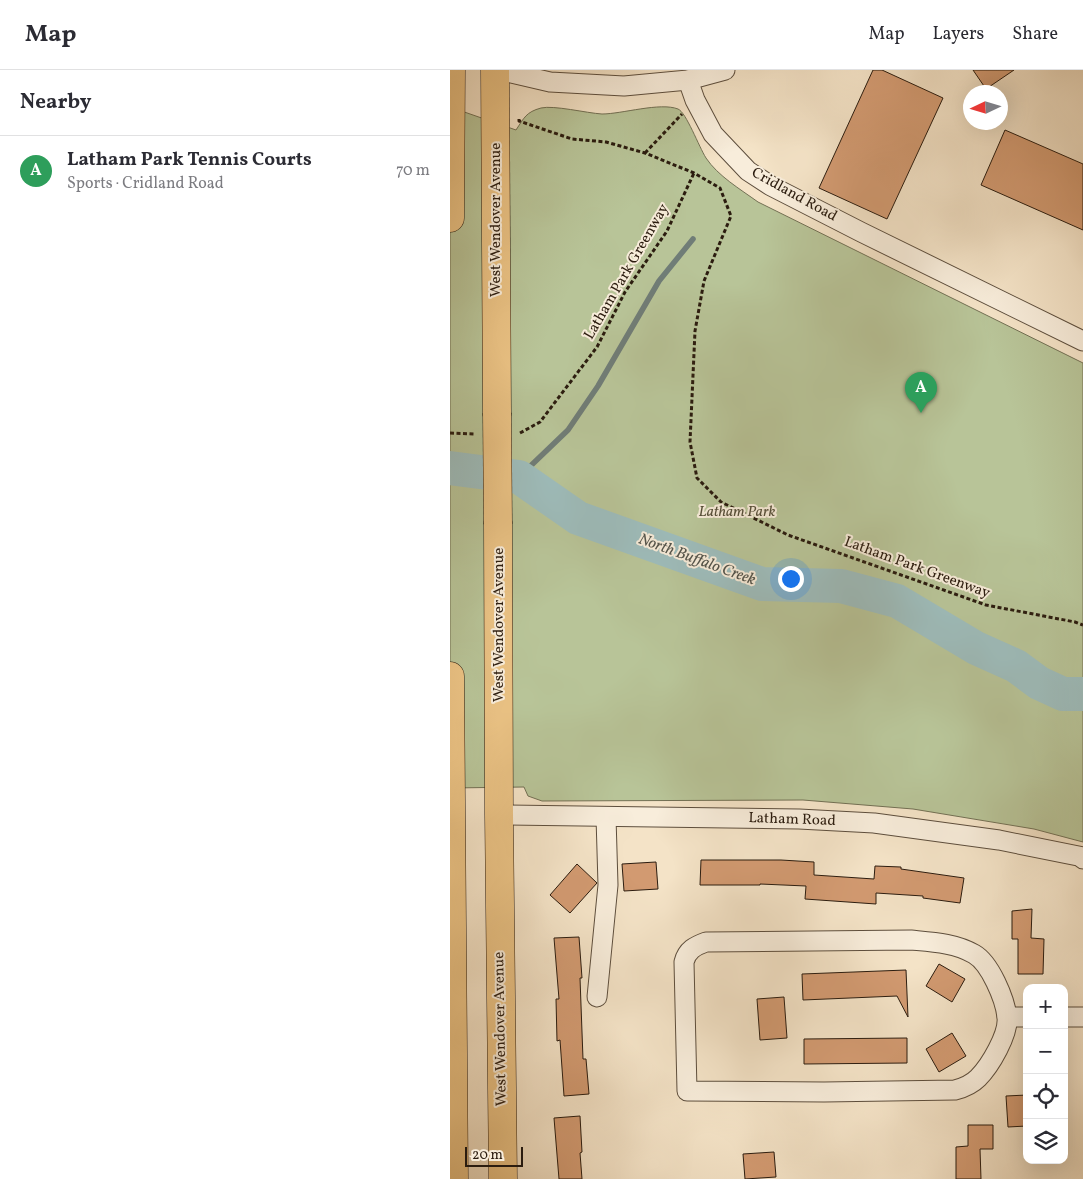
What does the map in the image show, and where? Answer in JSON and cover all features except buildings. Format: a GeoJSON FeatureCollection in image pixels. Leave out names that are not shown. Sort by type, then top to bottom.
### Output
{"type":"FeatureCollection","features":[{"type":"Feature","properties":{"kind":"highway"},"geometry":{"type":"LineString","coordinates":[[450,218],[451,70]]}},
{"type":"Feature","properties":{"kind":"highway","name":"West Wendover Avenue"},"geometry":{"type":"LineString","coordinates":[[497,70],[499,816],[503,1179]]}},
{"type":"Feature","properties":{"kind":"highway"},"geometry":{"type":"LineString","coordinates":[[450,676],[452,1124],[454,1179]]}},
{"type":"Feature","properties":{"kind":"street"},"geometry":{"type":"LineString","coordinates":[[497,70],[550,82],[624,86],[688,80],[725,70]]}},
{"type":"Feature","properties":{"kind":"street","name":"Cridland Road"},"geometry":{"type":"LineString","coordinates":[[688,80],[695,100],[713,134],[748,171],[771,186],[861,232],[1083,341]]}},
{"type":"Feature","properties":{"kind":"street","name":"Latham Road"},"geometry":{"type":"LineString","coordinates":[[499,816],[799,819],[874,823],[999,840],[1083,858]]}},
{"type":"Feature","properties":{"kind":"street"},"geometry":{"type":"LineString","coordinates":[[597,997],[608,885],[606,817]]}},
{"type":"Feature","properties":{"kind":"street"},"geometry":{"type":"LineString","coordinates":[[911,940],[944,943],[975,954],[986,964],[996,982],[1007,1017],[1004,1031],[991,1060],[977,1079],[955,1090],[824,1092],[687,1091],[684,962],[686,954],[695,946],[706,942],[911,940]]}},
{"type":"Feature","properties":{"kind":"street"},"geometry":{"type":"LineString","coordinates":[[1007,1017],[1023,1017]]}},
{"type":"Feature","properties":{"kind":"street"},"geometry":{"type":"LineString","coordinates":[[1068,1017],[1083,1017]]}},
{"type":"Feature","properties":{"kind":"path"},"geometry":{"type":"LineString","coordinates":[[645,154],[695,100]]}},
{"type":"Feature","properties":{"kind":"path"},"geometry":{"type":"LineString","coordinates":[[519,112],[520,121],[572,140],[606,142],[694,172]]}},
{"type":"Feature","properties":{"kind":"path","name":"Latham Park Greenway"},"geometry":{"type":"LineString","coordinates":[[517,434],[540,422],[597,348],[625,292],[666,231],[694,172],[720,188],[731,216],[704,281],[695,331],[690,442],[698,478],[720,502],[788,535],[986,605],[1083,625]]}},
{"type":"Feature","properties":{"kind":"path"},"geometry":{"type":"LineString","coordinates":[[450,433],[479,434]]}},
{"type":"Feature","properties":{"kind":"green space","name":"Latham Park"},"geometry":{"type":"Polygon","coordinates":[[[450,107],[516,130],[523,119],[529,114],[547,107],[602,114],[661,107],[678,109],[685,116],[711,165],[730,182],[758,202],[1083,363],[1083,842],[1034,829],[913,809],[803,800],[542,801],[528,796],[524,787],[450,788],[450,107]]]}},
{"type":"Feature","properties":{"kind":"waterway"},"geometry":{"type":"LineString","coordinates":[[519,477],[568,430],[598,386],[659,281],[693,239]]}},
{"type":"Feature","properties":{"kind":"waterway","name":"North Buffalo Creek"},"geometry":{"type":"LineString","coordinates":[[450,468],[519,477],[578,518],[762,584],[841,586],[897,601],[976,648],[1016,666],[1039,683],[1063,694],[1083,694]]}},
{"type":"Feature","properties":{"kind":"place","name":"Latham Park Tennis Courts"},"geometry":{"type":"Point","coordinates":[921,413]}}]}
